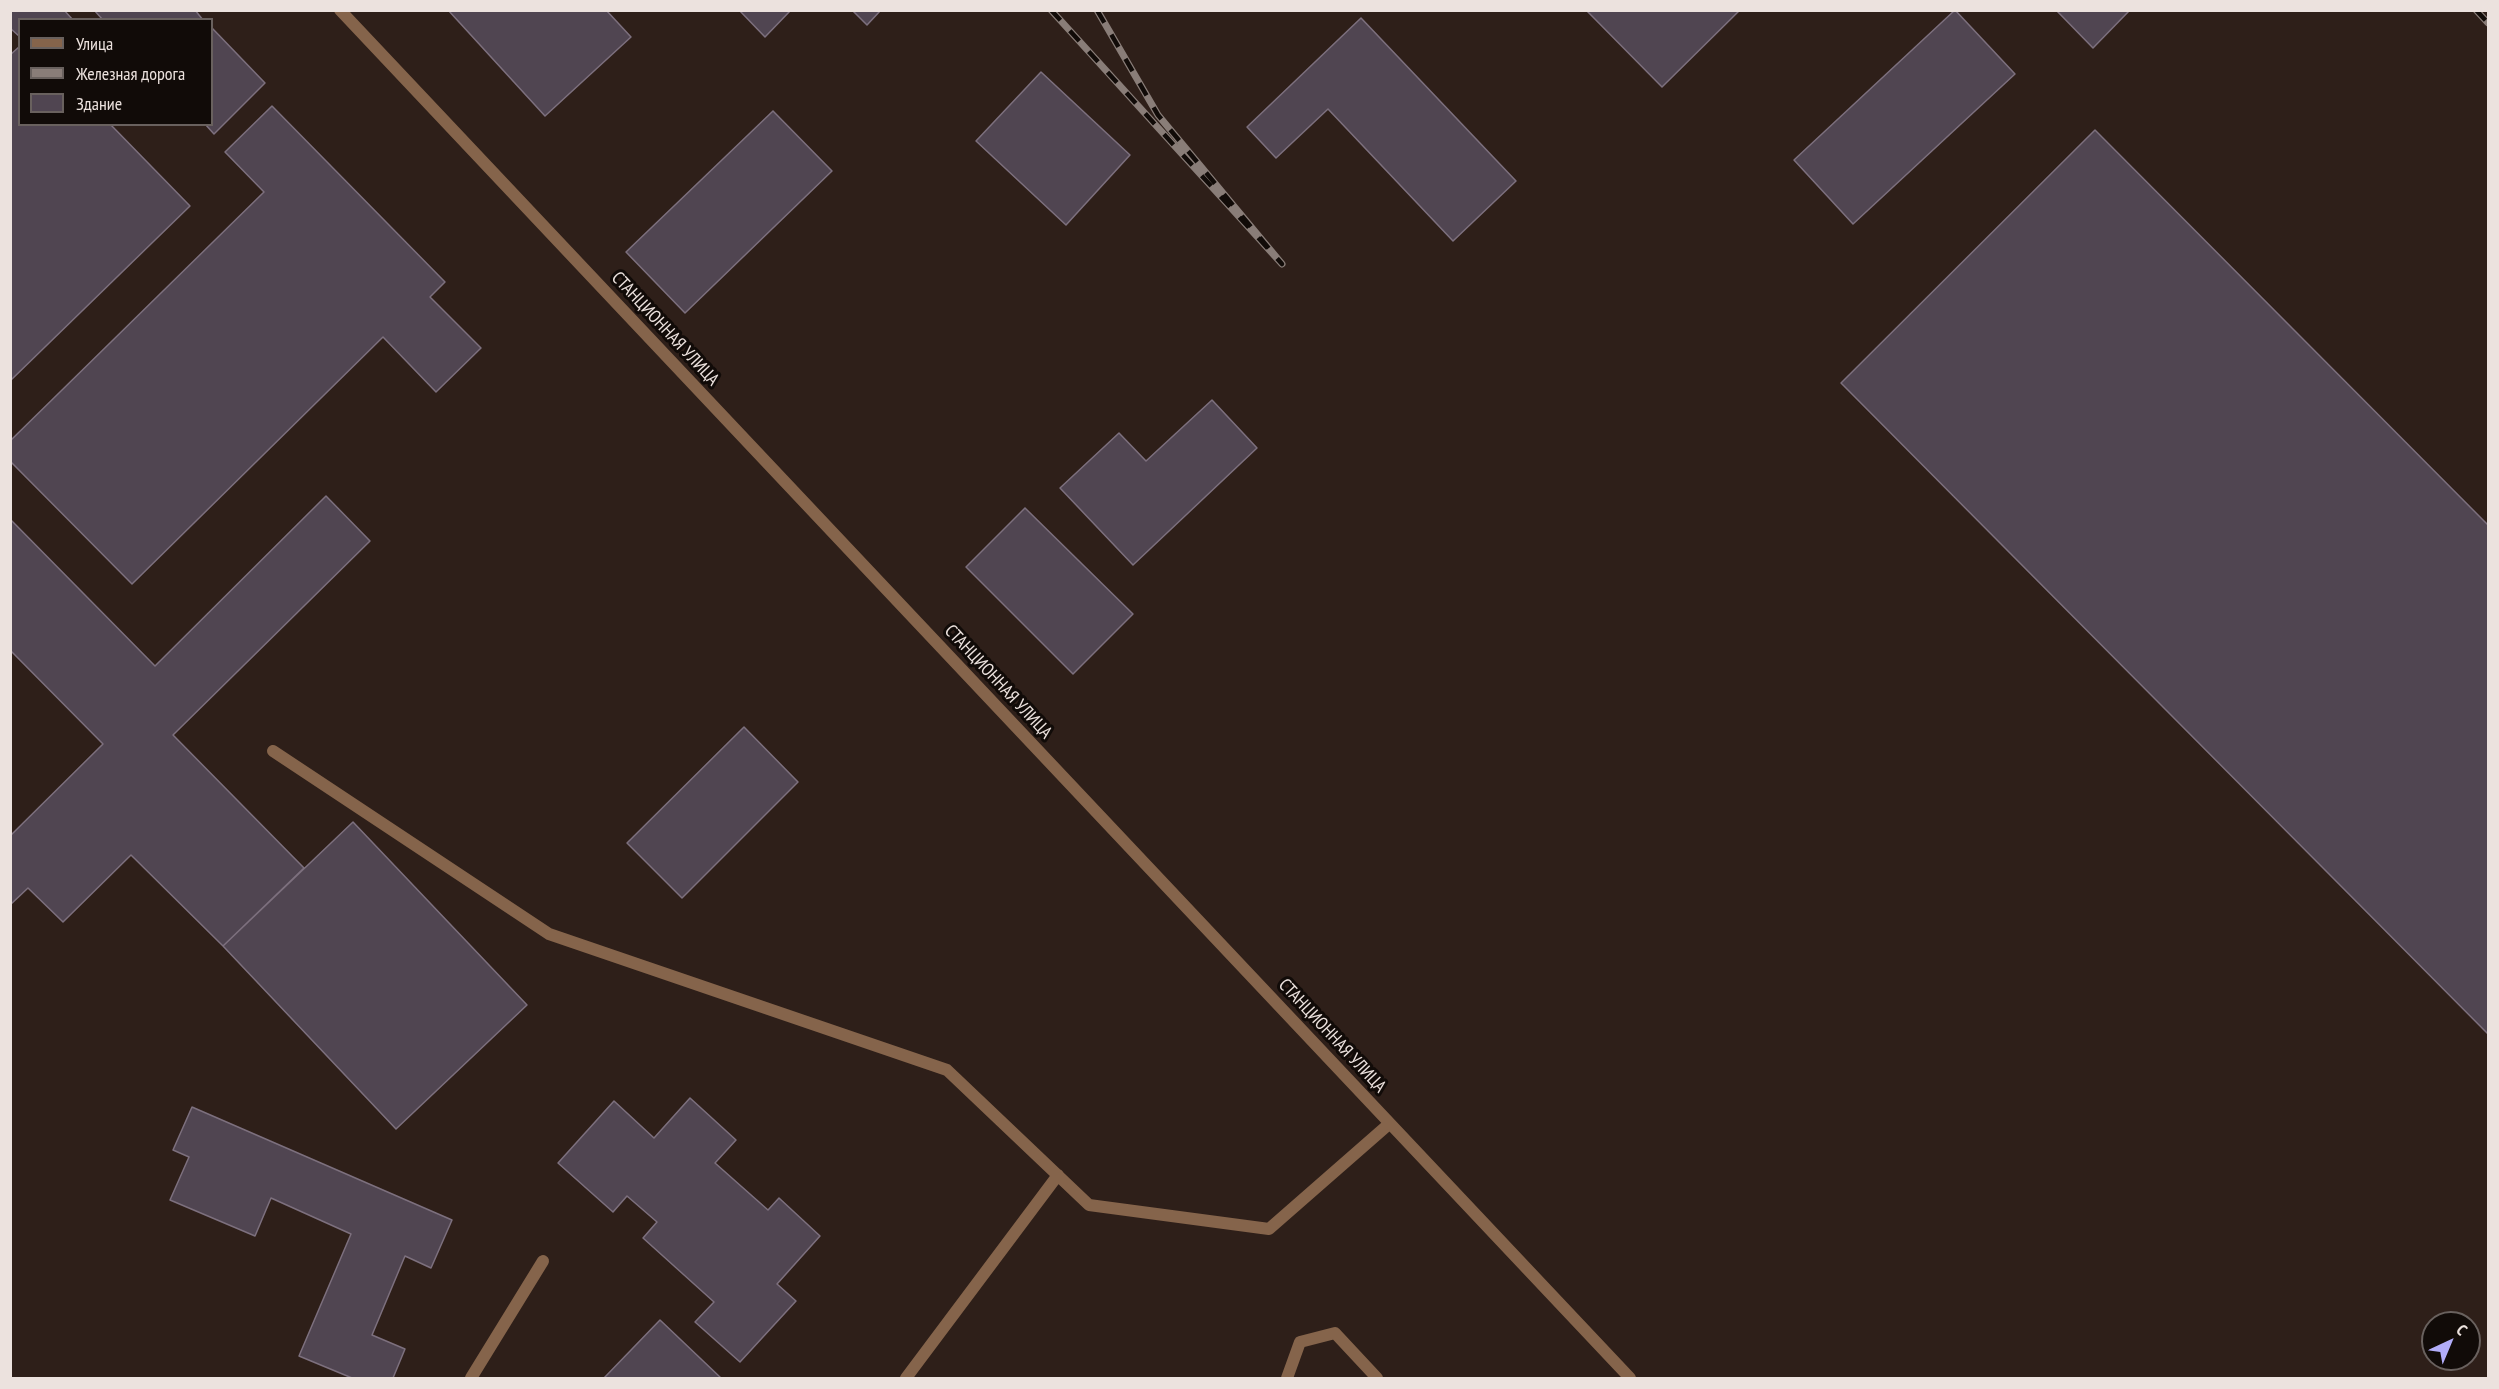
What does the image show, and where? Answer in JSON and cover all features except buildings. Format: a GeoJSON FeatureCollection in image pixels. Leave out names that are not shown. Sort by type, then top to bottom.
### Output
{"type":"FeatureCollection","features":[{"type":"Feature","properties":{"kind":"street","name":"СТАНЦИОННАЯ УЛИЦА"},"geometry":{"type":"LineString","coordinates":[[340,10],[1630,1378]]}},
{"type":"Feature","properties":{"kind":"street"},"geometry":{"type":"LineString","coordinates":[[273,751],[549,933],[947,1070],[1089,1204],[1269,1229],[1389,1124]]}},
{"type":"Feature","properties":{"kind":"street"},"geometry":{"type":"LineString","coordinates":[[906,1378],[1058,1175]]}},
{"type":"Feature","properties":{"kind":"street"},"geometry":{"type":"LineString","coordinates":[[471,1378],[543,1261]]}},
{"type":"Feature","properties":{"kind":"street"},"geometry":{"type":"LineString","coordinates":[[1287,1378],[1300,1342],[1335,1333],[1377,1378]]}},
{"type":"Feature","properties":{"kind":"railway"},"geometry":{"type":"LineString","coordinates":[[1051,10],[1282,264],[1158,115],[1097,10]]}},
{"type":"Feature","properties":{"kind":"railway"},"geometry":{"type":"LineString","coordinates":[[2476,10],[2488,23]]}}]}
